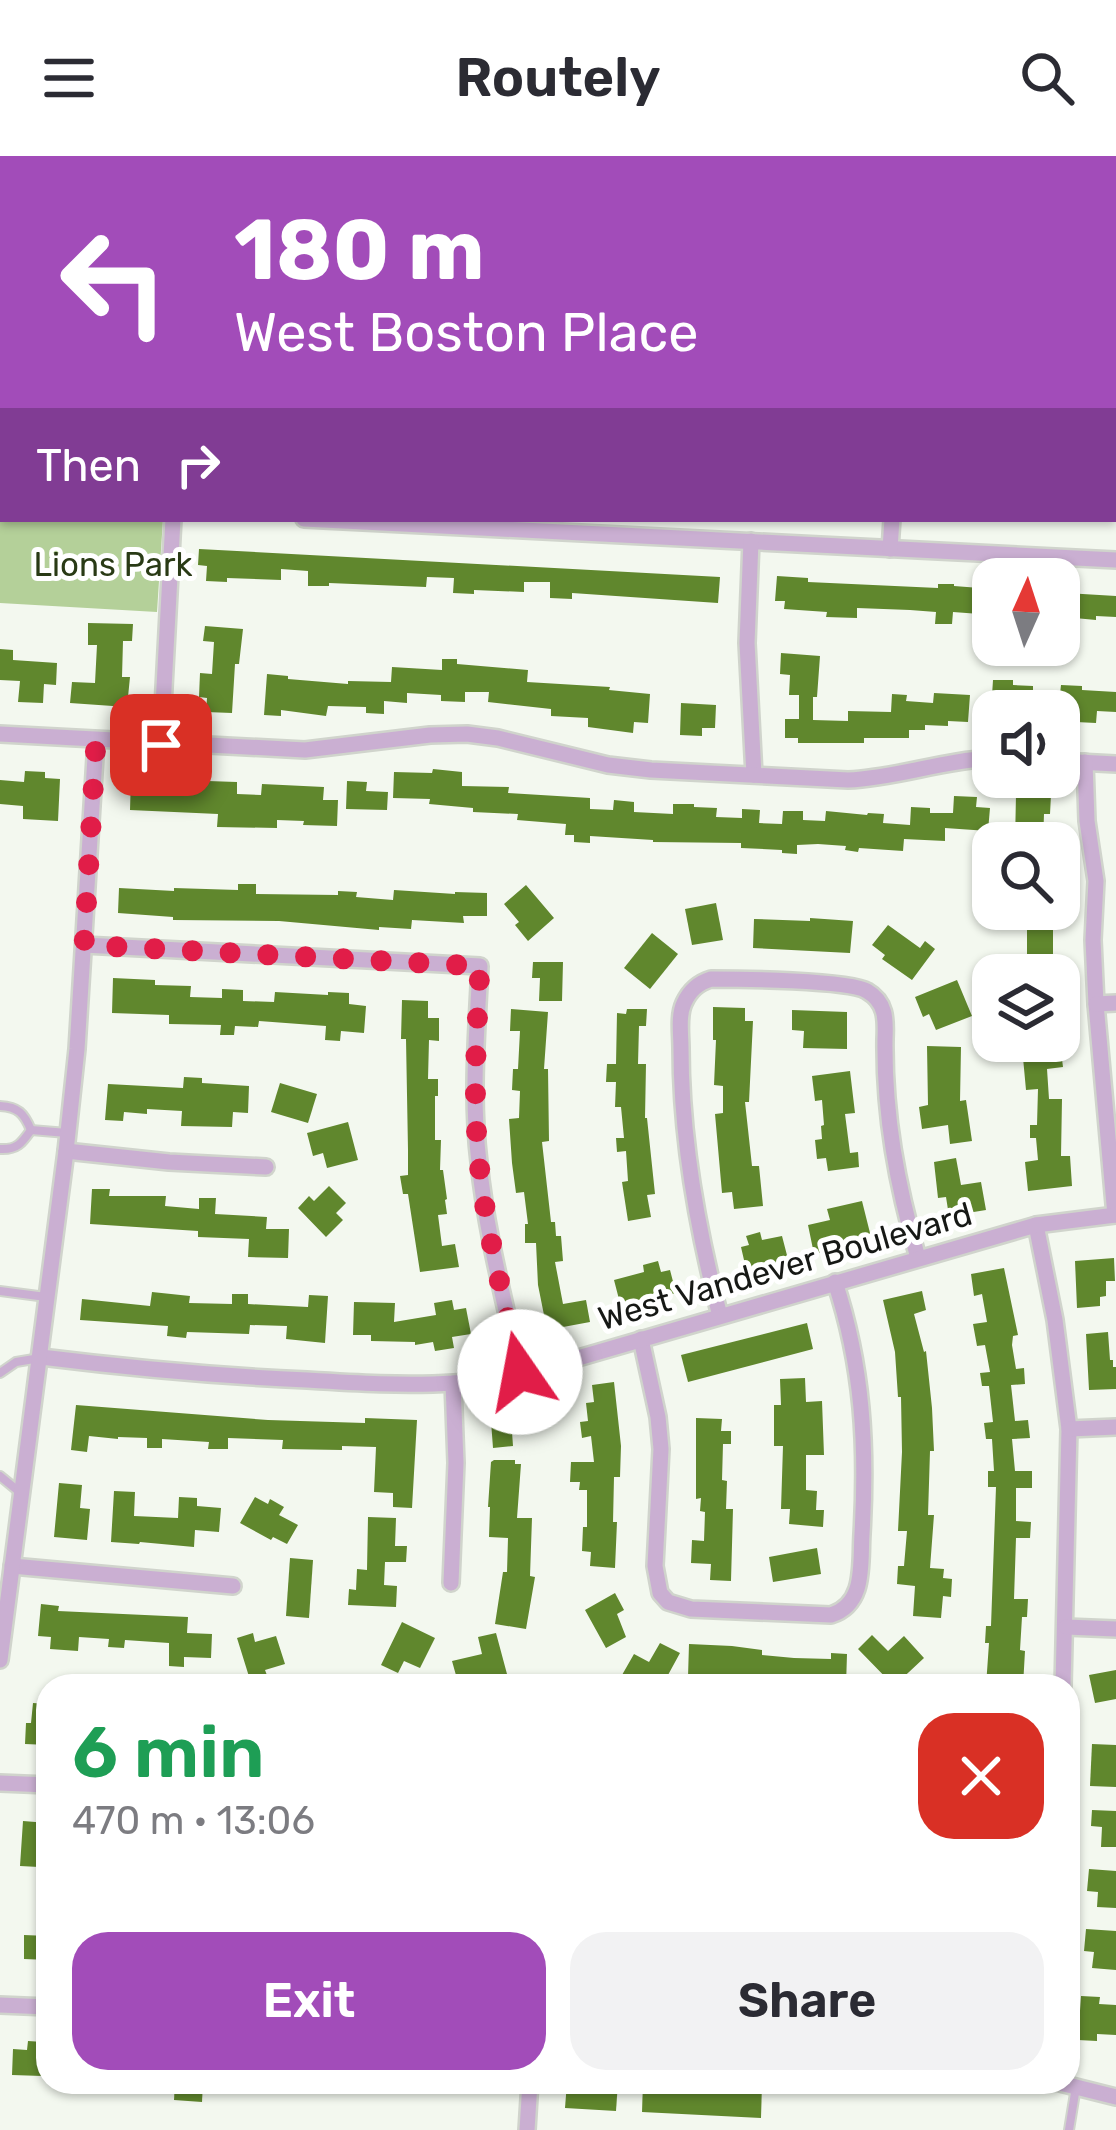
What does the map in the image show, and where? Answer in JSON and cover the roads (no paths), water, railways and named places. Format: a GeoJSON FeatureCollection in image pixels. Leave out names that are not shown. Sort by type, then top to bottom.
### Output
{"type":"FeatureCollection","features":[{"type":"Feature","properties":{"kind":"street"},"geometry":{"type":"LineString","coordinates":[[161,745],[173,522]]}},
{"type":"Feature","properties":{"kind":"street"},"geometry":{"type":"LineString","coordinates":[[405,522],[664,528],[751,541],[1116,560]]}},
{"type":"Feature","properties":{"kind":"street"},"geometry":{"type":"LineString","coordinates":[[890,549],[892,522]]}},
{"type":"Feature","properties":{"kind":"street"},"geometry":{"type":"LineString","coordinates":[[751,541],[747,643],[754,775]]}},
{"type":"Feature","properties":{"kind":"street"},"geometry":{"type":"LineString","coordinates":[[0,734],[305,750],[467,734],[608,765],[848,780],[972,760]]}},
{"type":"Feature","properties":{"kind":"street"},"geometry":{"type":"LineString","coordinates":[[0,1660],[67,1142],[96,741]]}},
{"type":"Feature","properties":{"kind":"street"},"geometry":{"type":"LineString","coordinates":[[1080,762],[1116,764]]}},
{"type":"Feature","properties":{"kind":"street"},"geometry":{"type":"LineString","coordinates":[[1085,762],[1096,881],[1096,1004],[1116,1215]]}},
{"type":"Feature","properties":{"kind":"street"},"geometry":{"type":"LineString","coordinates":[[84,945],[480,966],[478,1159],[520,1372]]}},
{"type":"Feature","properties":{"kind":"street"},"geometry":{"type":"LineString","coordinates":[[720,1316],[682,1118],[681,1016],[691,992],[702,982],[848,985],[871,992],[879,1000],[886,1018],[892,1154],[918,1258]]}},
{"type":"Feature","properties":{"kind":"street"},"geometry":{"type":"LineString","coordinates":[[1096,1004],[1116,1003]]}},
{"type":"Feature","properties":{"kind":"street"},"geometry":{"type":"LineString","coordinates":[[67,1142],[170,1162],[266,1167]]}},
{"type":"Feature","properties":{"kind":"street","name":"West Vandever Boulevard"},"geometry":{"type":"LineString","coordinates":[[41,1357],[166,1373],[453,1383],[520,1372],[1036,1225],[1116,1215]]}},
{"type":"Feature","properties":{"kind":"street"},"geometry":{"type":"LineString","coordinates":[[1036,1225],[1069,1429],[1064,1674]]}},
{"type":"Feature","properties":{"kind":"street"},"geometry":{"type":"LineString","coordinates":[[641,1339],[661,1449],[660,1593],[668,1602],[691,1609],[814,1616],[842,1612],[859,1583],[866,1462],[856,1365],[835,1282]]}},
{"type":"Feature","properties":{"kind":"street"},"geometry":{"type":"LineString","coordinates":[[451,1583],[456,1463],[453,1383]]}},
{"type":"Feature","properties":{"kind":"street"},"geometry":{"type":"LineString","coordinates":[[1069,1429],[1116,1427]]}},
{"type":"Feature","properties":{"kind":"street"},"geometry":{"type":"LineString","coordinates":[[12,1566],[233,1586]]}},
{"type":"Feature","properties":{"kind":"street"},"geometry":{"type":"LineString","coordinates":[[1066,1627],[1116,1629]]}},
{"type":"Feature","properties":{"kind":"street"},"geometry":{"type":"LineString","coordinates":[[0,1783],[36,1784]]}},
{"type":"Feature","properties":{"kind":"street"},"geometry":{"type":"LineString","coordinates":[[0,2005],[36,2006]]}},
{"type":"Feature","properties":{"kind":"street"},"geometry":{"type":"LineString","coordinates":[[1080,2088],[1116,2097]]}},
{"type":"Feature","properties":{"kind":"street"},"geometry":{"type":"LineString","coordinates":[[527,2130],[529,2094]]}},
{"type":"Feature","properties":{"kind":"lane"},"geometry":{"type":"LineString","coordinates":[[0,1106],[25,1115],[31,1130],[67,1142]]}},
{"type":"Feature","properties":{"kind":"lane"},"geometry":{"type":"LineString","coordinates":[[0,1149],[12,1150],[22,1144],[31,1130]]}},
{"type":"Feature","properties":{"kind":"lane"},"geometry":{"type":"LineString","coordinates":[[0,1291],[48,1297]]}},
{"type":"Feature","properties":{"kind":"lane"},"geometry":{"type":"LineString","coordinates":[[0,1373],[16,1362],[41,1357]]}},
{"type":"Feature","properties":{"kind":"lane"},"geometry":{"type":"LineString","coordinates":[[0,1476],[22,1494]]}},
{"type":"Feature","properties":{"kind":"lane"},"geometry":{"type":"LineString","coordinates":[[1069,2130],[1075,2094]]}},
{"type":"Feature","properties":{"kind":"park label","name":"Lions Park"},"geometry":{"type":"Point","coordinates":[113,564]}}]}
